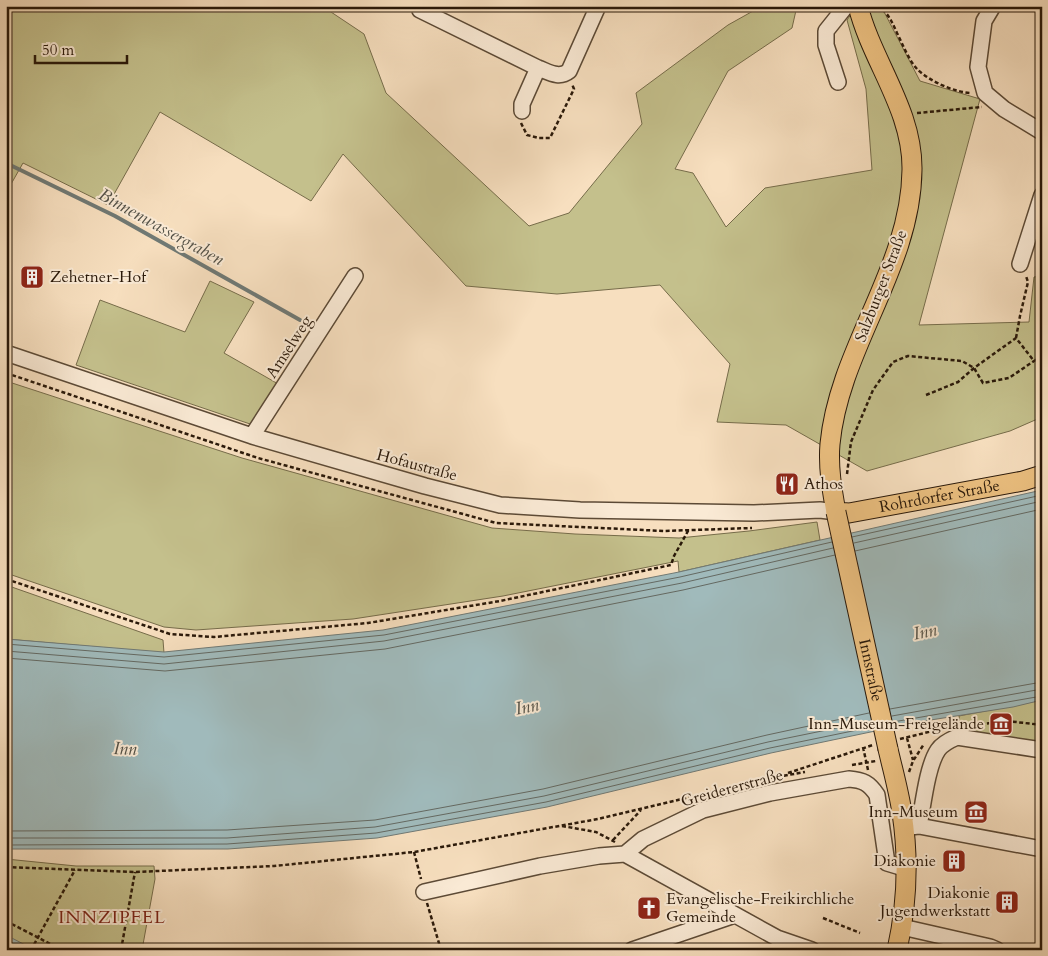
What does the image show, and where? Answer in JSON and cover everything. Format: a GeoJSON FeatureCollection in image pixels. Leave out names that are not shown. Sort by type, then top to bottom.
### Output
{"type":"FeatureCollection","features":[{"type":"Feature","properties":{"kind":"main road","name":"Salzburger Straße"},"geometry":{"type":"LineString","coordinates":[[836,512],[830,466],[833,424],[847,374],[902,236],[908,210],[912,169],[908,132],[904,116],[872,48],[858,6]]}},
{"type":"Feature","properties":{"kind":"main road","name":"Rohrdorfer Straße"},"geometry":{"type":"LineString","coordinates":[[836,512],[849,513],[1042,475]]}},
{"type":"Feature","properties":{"kind":"main road","name":"Innstraße"},"geometry":{"type":"LineString","coordinates":[[836,512],[888,750],[912,827],[902,927],[897,950]]}},
{"type":"Feature","properties":{"kind":"street"},"geometry":{"type":"LineString","coordinates":[[420,6],[420,10],[538,68],[558,75],[564,75],[568,71],[598,6]]}},
{"type":"Feature","properties":{"kind":"street"},"geometry":{"type":"LineString","coordinates":[[838,82],[826,44],[826,31],[846,6]]}},
{"type":"Feature","properties":{"kind":"street"},"geometry":{"type":"LineString","coordinates":[[993,6],[984,21],[978,67],[983,100],[1004,109],[1042,132]]}},
{"type":"Feature","properties":{"kind":"street"},"geometry":{"type":"LineString","coordinates":[[522,111],[522,104],[538,68]]}},
{"type":"Feature","properties":{"kind":"street"},"geometry":{"type":"LineString","coordinates":[[1020,264],[1042,195]]}},
{"type":"Feature","properties":{"kind":"street","name":"Amselweg"},"geometry":{"type":"LineString","coordinates":[[252,436],[355,276]]}},
{"type":"Feature","properties":{"kind":"street","name":"Hofaustraße"},"geometry":{"type":"LineString","coordinates":[[6,353],[252,436],[425,486],[500,505],[580,510],[754,513],[820,510],[836,512]]}},
{"type":"Feature","properties":{"kind":"street"},"geometry":{"type":"LineString","coordinates":[[1042,750],[957,737],[948,740],[938,750],[932,762],[912,827],[1042,850]]}},
{"type":"Feature","properties":{"kind":"street","name":"Greidererstraße"},"geometry":{"type":"LineString","coordinates":[[625,854],[643,839],[703,810],[770,793],[849,779],[861,780],[872,788],[877,795],[887,863],[907,869]]}},
{"type":"Feature","properties":{"kind":"street"},"geometry":{"type":"LineString","coordinates":[[424,892],[549,865],[600,856],[625,854],[777,938],[812,950]]}},
{"type":"Feature","properties":{"kind":"street"},"geometry":{"type":"LineString","coordinates":[[632,950],[735,915]]}},
{"type":"Feature","properties":{"kind":"street"},"geometry":{"type":"LineString","coordinates":[[902,927],[990,946],[997,950]]}},
{"type":"Feature","properties":{"kind":"path"},"geometry":{"type":"LineString","coordinates":[[877,6],[885,10],[908,55],[918,70],[936,82],[983,100]]}},
{"type":"Feature","properties":{"kind":"path"},"geometry":{"type":"LineString","coordinates":[[522,111],[520,124],[527,135],[550,138],[574,89],[568,71]]}},
{"type":"Feature","properties":{"kind":"path"},"geometry":{"type":"LineString","coordinates":[[914,114],[983,100]]}},
{"type":"Feature","properties":{"kind":"path"},"geometry":{"type":"LineString","coordinates":[[926,395],[958,382],[1016,338],[1028,282],[1020,264]]}},
{"type":"Feature","properties":{"kind":"path"},"geometry":{"type":"LineString","coordinates":[[1016,338],[1034,361]]}},
{"type":"Feature","properties":{"kind":"path"},"geometry":{"type":"LineString","coordinates":[[847,481],[851,442],[873,390],[894,362],[908,356],[962,361],[974,368],[983,383],[1010,378],[1042,356]]}},
{"type":"Feature","properties":{"kind":"path"},"geometry":{"type":"LineString","coordinates":[[6,579],[170,634],[214,637],[368,623],[500,601],[671,565],[689,530]]}},
{"type":"Feature","properties":{"kind":"path"},"geometry":{"type":"LineString","coordinates":[[968,726],[1007,721],[1042,725]]}},
{"type":"Feature","properties":{"kind":"path"},"geometry":{"type":"LineString","coordinates":[[909,772],[913,761],[933,730],[942,729]]}},
{"type":"Feature","properties":{"kind":"path"},"geometry":{"type":"LineString","coordinates":[[907,738],[913,761]]}},
{"type":"Feature","properties":{"kind":"path"},"geometry":{"type":"LineString","coordinates":[[764,779],[783,775],[863,747],[866,763]]}},
{"type":"Feature","properties":{"kind":"path"},"geometry":{"type":"LineString","coordinates":[[6,867],[136,872],[274,866],[414,852],[560,826],[746,784]]}},
{"type":"Feature","properties":{"kind":"path"},"geometry":{"type":"LineString","coordinates":[[613,840],[642,809]]}},
{"type":"Feature","properties":{"kind":"path"},"geometry":{"type":"LineString","coordinates":[[560,826],[596,832],[613,840],[625,854]]}},
{"type":"Feature","properties":{"kind":"path"},"geometry":{"type":"LineString","coordinates":[[414,852],[418,867]]}},
{"type":"Feature","properties":{"kind":"path"},"geometry":{"type":"LineString","coordinates":[[31,950],[75,870]]}},
{"type":"Feature","properties":{"kind":"path"},"geometry":{"type":"LineString","coordinates":[[121,950],[136,872]]}},
{"type":"Feature","properties":{"kind":"path"},"geometry":{"type":"LineString","coordinates":[[424,892],[441,950]]}},
{"type":"Feature","properties":{"kind":"path"},"geometry":{"type":"LineString","coordinates":[[823,918],[860,933]]}},
{"type":"Feature","properties":{"kind":"path"},"geometry":{"type":"LineString","coordinates":[[6,921],[62,950]]}},
{"type":"Feature","properties":{"kind":"shaded area"},"geometry":{"type":"Polygon","coordinates":[[[6,6],[322,6],[364,34],[386,93],[529,226],[569,213],[642,124],[636,93],[728,25],[762,6],[797,6],[792,28],[728,71],[675,169],[693,173],[726,227],[765,188],[872,170],[866,89],[847,20],[857,6],[881,6],[920,81],[980,99],[919,325],[1029,322],[1034,277],[1042,276],[1042,417],[1010,431],[867,471],[786,425],[717,422],[730,364],[660,285],[557,294],[466,286],[343,154],[311,201],[160,112],[108,205],[23,163],[6,193],[6,6]]]}},
{"type":"Feature","properties":{"kind":"shaded area"},"geometry":{"type":"Polygon","coordinates":[[[210,281],[254,302],[224,353],[280,385],[256,426],[76,365],[100,300],[185,332],[210,281]]]}},
{"type":"Feature","properties":{"kind":"shaded area"},"geometry":{"type":"Polygon","coordinates":[[[6,381],[242,458],[492,528],[575,534],[679,538],[817,522],[820,540],[679,572],[678,561],[503,596],[353,619],[196,630],[164,627],[6,573],[6,381]]]}},
{"type":"Feature","properties":{"kind":"shaded area"},"geometry":{"type":"Polygon","coordinates":[[[6,585],[163,640],[164,653],[6,639],[6,585]]]}},
{"type":"Feature","properties":{"kind":"shaded area","name":"Inn-Museum-Freigelände"},"geometry":{"type":"Polygon","coordinates":[[[1042,700],[1042,746],[961,732],[959,716],[1042,700]]]}},
{"type":"Feature","properties":{"kind":"shaded area"},"geometry":{"type":"Polygon","coordinates":[[[6,859],[76,866],[154,866],[155,879],[142,950],[6,950],[6,859]]]}},
{"type":"Feature","properties":{"kind":"water","name":"Inn"},"geometry":{"type":"Polygon","coordinates":[[[1042,490],[1042,700],[1013,707],[918,722],[771,753],[547,807],[377,838],[228,849],[6,849],[6,639],[164,652],[383,630],[679,572],[1042,490]]]}},
{"type":"Feature","properties":{"kind":"water"},"geometry":{"type":"Polygon","coordinates":[[[6,935],[35,950],[6,950],[6,935]]]}},
{"type":"Feature","properties":{"kind":"waterway","name":"Binnenwassergraben"},"geometry":{"type":"LineString","coordinates":[[6,163],[115,216],[300,320]]}},
{"type":"Feature","properties":{"kind":"place","name":"Zehetner-Hof"},"geometry":{"type":"Point","coordinates":[32,277]}},
{"type":"Feature","properties":{"kind":"place","name":"Athos"},"geometry":{"type":"Point","coordinates":[787,484]}},
{"type":"Feature","properties":{"kind":"place","name":"Inn-Museum-Freigelände"},"geometry":{"type":"Point","coordinates":[1001,724]}},
{"type":"Feature","properties":{"kind":"place","name":"Inn-Museum"},"geometry":{"type":"Point","coordinates":[976,812]}},
{"type":"Feature","properties":{"kind":"place","name":"Diakonie"},"geometry":{"type":"Point","coordinates":[954,861]}},
{"type":"Feature","properties":{"kind":"place","name":"Diakonie Jugendwerkstatt"},"geometry":{"type":"Point","coordinates":[1007,902]}},
{"type":"Feature","properties":{"kind":"place","name":"Evangelische-Freikirchliche Gemeinde"},"geometry":{"type":"Point","coordinates":[649,908]}},
{"type":"Feature","properties":{"kind":"district","name":"INNZIPFEL"},"geometry":{"type":"Point","coordinates":[112,917]}}]}
